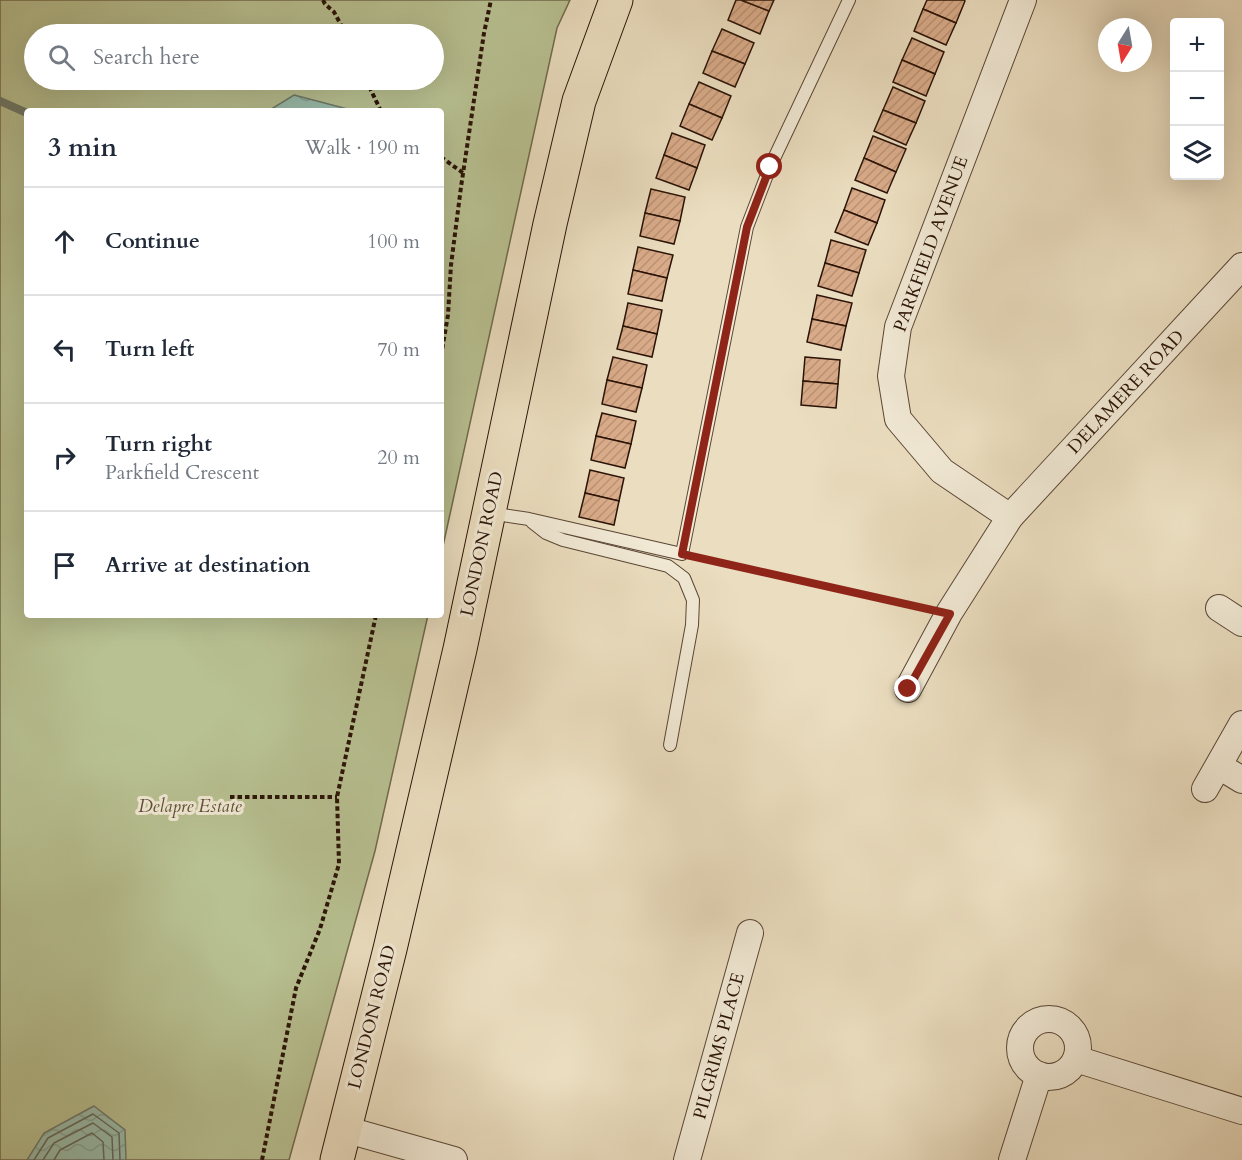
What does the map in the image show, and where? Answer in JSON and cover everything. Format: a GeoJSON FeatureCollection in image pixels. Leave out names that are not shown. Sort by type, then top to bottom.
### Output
{"type":"FeatureCollection","features":[{"type":"Feature","properties":{"kind":"highway","name":"LONDON ROAD"},"geometry":{"type":"LineString","coordinates":[[341,1144],[390,949],[579,101],[616,0]]}},
{"type":"Feature","properties":{"kind":"street","name":"PARKFIELD AVENUE"},"geometry":{"type":"LineString","coordinates":[[1010,517],[942,471],[905,428],[898,419],[891,376],[898,327],[1023,0]]}},
{"type":"Feature","properties":{"kind":"street","name":"DELAMERE ROAD"},"geometry":{"type":"LineString","coordinates":[[908,689],[950,614],[1010,517],[1242,267]]}},
{"type":"Feature","properties":{"kind":"street"},"geometry":{"type":"LineString","coordinates":[[1219,608],[1242,623]]}},
{"type":"Feature","properties":{"kind":"street"},"geometry":{"type":"LineString","coordinates":[[1205,789],[1242,724]]}},
{"type":"Feature","properties":{"kind":"street"},"geometry":{"type":"LineString","coordinates":[[1219,766],[1242,780]]}},
{"type":"Feature","properties":{"kind":"street","name":"PILGRIMS PLACE"},"geometry":{"type":"LineString","coordinates":[[687,1160],[750,933]]}},
{"type":"Feature","properties":{"kind":"street"},"geometry":{"type":"LineString","coordinates":[[1052,1019],[1061,1022],[1070,1028],[1075,1037],[1078,1046],[1076,1059],[1065,1073],[1046,1078],[1028,1069],[1022,1060],[1019,1051],[1021,1040],[1032,1024],[1052,1019]]}},
{"type":"Feature","properties":{"kind":"street"},"geometry":{"type":"LineString","coordinates":[[1076,1059],[1242,1111]]}},
{"type":"Feature","properties":{"kind":"street"},"geometry":{"type":"LineString","coordinates":[[1012,1160],[1039,1075]]}},
{"type":"Feature","properties":{"kind":"street"},"geometry":{"type":"LineString","coordinates":[[341,1144],[454,1160]]}},
{"type":"Feature","properties":{"kind":"lane"},"geometry":{"type":"LineString","coordinates":[[489,513],[529,519],[682,554],[747,227],[770,167],[849,0]]}},
{"type":"Feature","properties":{"kind":"lane"},"geometry":{"type":"LineString","coordinates":[[529,519],[546,533],[563,540],[668,566],[684,578],[693,600],[692,625],[670,745]]}},
{"type":"Feature","properties":{"kind":"path"},"geometry":{"type":"LineString","coordinates":[[323,0],[341,24]]}},
{"type":"Feature","properties":{"kind":"path"},"geometry":{"type":"LineString","coordinates":[[444,338],[451,265],[484,33],[491,0]]}},
{"type":"Feature","properties":{"kind":"path"},"geometry":{"type":"LineString","coordinates":[[371,90],[380,108]]}},
{"type":"Feature","properties":{"kind":"path"},"geometry":{"type":"LineString","coordinates":[[444,159],[464,173]]}},
{"type":"Feature","properties":{"kind":"path"},"geometry":{"type":"LineString","coordinates":[[682,554],[950,614]]}},
{"type":"Feature","properties":{"kind":"path"},"geometry":{"type":"LineString","coordinates":[[262,1160],[296,988],[320,929],[339,864],[337,796],[375,618]]}},
{"type":"Feature","properties":{"kind":"path"},"geometry":{"type":"LineString","coordinates":[[230,796],[337,796]]}},
{"type":"Feature","properties":{"kind":"green space","name":"Delapre Estate"},"geometry":{"type":"Polygon","coordinates":[[[0,0],[570,0],[557,28],[444,541],[444,108],[24,108],[24,618],[427,618],[375,851],[289,1160],[0,1160],[0,0]]]}},
{"type":"Feature","properties":{"kind":"water"},"geometry":{"type":"Polygon","coordinates":[[[294,95],[344,108],[273,108],[294,95]]]}},
{"type":"Feature","properties":{"kind":"water"},"geometry":{"type":"Polygon","coordinates":[[[94,1106],[125,1130],[126,1160],[27,1160],[44,1133],[94,1106]]]}},
{"type":"Feature","properties":{"kind":"building"},"geometry":{"type":"Polygon","coordinates":[[[736,0],[769,11],[760,34],[728,20],[736,0]]]}},
{"type":"Feature","properties":{"kind":"building"},"geometry":{"type":"Polygon","coordinates":[[[741,0],[774,0],[769,11],[741,0]]]}},
{"type":"Feature","properties":{"kind":"building"},"geometry":{"type":"Polygon","coordinates":[[[927,0],[965,1],[956,23],[923,9],[927,0]]]}},
{"type":"Feature","properties":{"kind":"building"},"geometry":{"type":"Polygon","coordinates":[[[923,9],[956,23],[946,45],[914,31],[923,9]]]}},
{"type":"Feature","properties":{"kind":"building"},"geometry":{"type":"Polygon","coordinates":[[[722,29],[754,43],[745,64],[712,51],[722,29]]]}},
{"type":"Feature","properties":{"kind":"building"},"geometry":{"type":"Polygon","coordinates":[[[912,38],[944,52],[935,74],[902,60],[912,38]]]}},
{"type":"Feature","properties":{"kind":"building"},"geometry":{"type":"Polygon","coordinates":[[[712,51],[745,64],[735,87],[703,73],[712,51]]]}},
{"type":"Feature","properties":{"kind":"building"},"geometry":{"type":"Polygon","coordinates":[[[902,60],[935,74],[926,96],[893,82],[902,60]]]}},
{"type":"Feature","properties":{"kind":"building"},"geometry":{"type":"Polygon","coordinates":[[[699,82],[731,96],[722,118],[689,104],[699,82]]]}},
{"type":"Feature","properties":{"kind":"building"},"geometry":{"type":"Polygon","coordinates":[[[893,87],[925,101],[916,123],[883,110],[893,87]]]}},
{"type":"Feature","properties":{"kind":"building"},"geometry":{"type":"Polygon","coordinates":[[[689,104],[722,118],[712,140],[680,126],[689,104]]]}},
{"type":"Feature","properties":{"kind":"building"},"geometry":{"type":"Polygon","coordinates":[[[883,110],[916,123],[906,145],[874,131],[883,110]]]}},
{"type":"Feature","properties":{"kind":"building"},"geometry":{"type":"Polygon","coordinates":[[[672,133],[705,145],[697,168],[664,155],[672,133]]]}},
{"type":"Feature","properties":{"kind":"building"},"geometry":{"type":"Polygon","coordinates":[[[873,136],[906,149],[896,172],[864,158],[873,136]]]}},
{"type":"Feature","properties":{"kind":"building"},"geometry":{"type":"Polygon","coordinates":[[[664,155],[697,168],[689,190],[656,178],[664,155]]]}},
{"type":"Feature","properties":{"kind":"building"},"geometry":{"type":"Polygon","coordinates":[[[864,158],[896,172],[887,193],[855,180],[864,158]]]}},
{"type":"Feature","properties":{"kind":"building"},"geometry":{"type":"Polygon","coordinates":[[[852,188],[885,200],[877,223],[844,210],[852,188]]]}},
{"type":"Feature","properties":{"kind":"building"},"geometry":{"type":"Polygon","coordinates":[[[651,189],[685,197],[680,221],[645,213],[651,189]]]}},
{"type":"Feature","properties":{"kind":"building"},"geometry":{"type":"Polygon","coordinates":[[[844,210],[877,223],[868,245],[835,232],[844,210]]]}},
{"type":"Feature","properties":{"kind":"building"},"geometry":{"type":"Polygon","coordinates":[[[645,213],[680,221],[674,244],[640,236],[645,213]]]}},
{"type":"Feature","properties":{"kind":"building"},"geometry":{"type":"Polygon","coordinates":[[[831,240],[866,250],[859,273],[825,263],[831,240]]]}},
{"type":"Feature","properties":{"kind":"building"},"geometry":{"type":"Polygon","coordinates":[[[638,247],[673,255],[667,278],[633,270],[638,247]]]}},
{"type":"Feature","properties":{"kind":"building"},"geometry":{"type":"Polygon","coordinates":[[[825,263],[859,273],[852,296],[818,286],[825,263]]]}},
{"type":"Feature","properties":{"kind":"building"},"geometry":{"type":"Polygon","coordinates":[[[633,270],[667,278],[662,301],[628,294],[633,270]]]}},
{"type":"Feature","properties":{"kind":"building"},"geometry":{"type":"Polygon","coordinates":[[[817,295],[852,303],[846,326],[812,319],[817,295]]]}},
{"type":"Feature","properties":{"kind":"building"},"geometry":{"type":"Polygon","coordinates":[[[628,303],[662,310],[657,334],[623,326],[628,303]]]}},
{"type":"Feature","properties":{"kind":"building"},"geometry":{"type":"Polygon","coordinates":[[[812,319],[846,326],[841,350],[807,342],[812,319]]]}},
{"type":"Feature","properties":{"kind":"building"},"geometry":{"type":"Polygon","coordinates":[[[623,326],[657,334],[652,357],[617,349],[623,326]]]}},
{"type":"Feature","properties":{"kind":"building"},"geometry":{"type":"Polygon","coordinates":[[[613,357],[647,365],[642,388],[607,380],[613,357]]]}},
{"type":"Feature","properties":{"kind":"building"},"geometry":{"type":"Polygon","coordinates":[[[805,357],[840,360],[838,384],[803,381],[805,357]]]}},
{"type":"Feature","properties":{"kind":"building"},"geometry":{"type":"Polygon","coordinates":[[[607,380],[642,388],[636,412],[602,404],[607,380]]]}},
{"type":"Feature","properties":{"kind":"building"},"geometry":{"type":"Polygon","coordinates":[[[803,381],[838,384],[836,408],[801,405],[803,381]]]}},
{"type":"Feature","properties":{"kind":"building"},"geometry":{"type":"Polygon","coordinates":[[[602,413],[636,421],[631,444],[596,436],[602,413]]]}},
{"type":"Feature","properties":{"kind":"building"},"geometry":{"type":"Polygon","coordinates":[[[596,436],[631,444],[625,468],[591,460],[596,436]]]}},
{"type":"Feature","properties":{"kind":"building"},"geometry":{"type":"Polygon","coordinates":[[[590,470],[624,478],[619,501],[585,493],[590,470]]]}},
{"type":"Feature","properties":{"kind":"building"},"geometry":{"type":"Polygon","coordinates":[[[585,493],[619,501],[614,525],[579,517],[585,493]]]}},
{"type":"Feature","properties":{"kind":"waterway"},"geometry":{"type":"LineString","coordinates":[[0,101],[24,112]]}},
{"type":"Feature","properties":{"kind":"route"},"geometry":{"type":"LineString","coordinates":[[770,167],[747,227],[682,554],[950,614],[908,689]]}}]}
